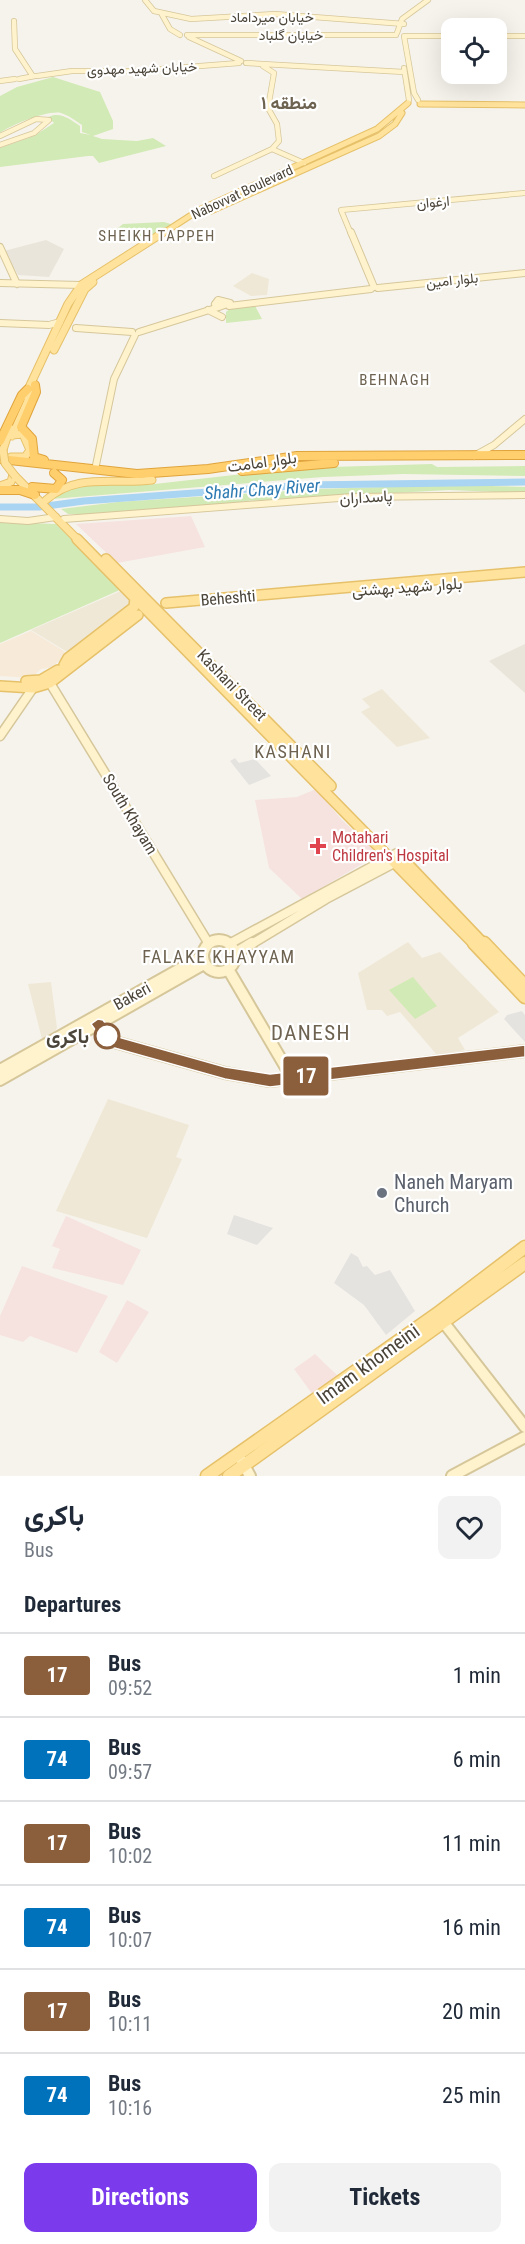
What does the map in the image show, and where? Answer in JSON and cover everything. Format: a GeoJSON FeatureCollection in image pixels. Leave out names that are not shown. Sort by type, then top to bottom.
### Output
{"type":"FeatureCollection","features":[{"type":"Feature","properties":{"kind":"highway"},"geometry":{"type":"LineString","coordinates":[[2,451],[22,394],[32,387],[36,392],[21,427],[29,433],[34,444],[34,457],[164,474]]}},
{"type":"Feature","properties":{"kind":"highway","name":"بلوار امامت"},"geometry":{"type":"LineString","coordinates":[[2,451],[117,474],[164,474],[315,459],[523,457]]}},
{"type":"Feature","properties":{"kind":"highway","name":"بلوار امامت"},"geometry":{"type":"LineString","coordinates":[[0,464],[152,480],[315,459],[523,457]]}},
{"type":"Feature","properties":{"kind":"highway"},"geometry":{"type":"LineString","coordinates":[[0,464],[54,473],[64,472]]}},
{"type":"Feature","properties":{"kind":"highway"},"geometry":{"type":"LineString","coordinates":[[0,488],[20,490],[38,496],[45,490],[56,489],[62,480],[54,473]]}},
{"type":"Feature","properties":{"kind":"main road"},"geometry":{"type":"LineString","coordinates":[[408,99],[439,103],[525,103]]}},
{"type":"Feature","properties":{"kind":"main road","name":"Nabovvat Boulevard"},"geometry":{"type":"LineString","coordinates":[[2,451],[12,435],[59,332],[69,322],[85,289],[94,280],[200,213],[377,129],[408,99]]}},
{"type":"Feature","properties":{"kind":"main road","name":"Nabovvat Boulevard"},"geometry":{"type":"LineString","coordinates":[[59,332],[60,322],[68,304],[81,285],[182,219],[381,131],[418,102]]}},
{"type":"Feature","properties":{"kind":"main road"},"geometry":{"type":"LineString","coordinates":[[200,213],[260,191],[379,136],[395,124],[402,113]]}},
{"type":"Feature","properties":{"kind":"main road"},"geometry":{"type":"LineString","coordinates":[[68,304],[78,304]]}},
{"type":"Feature","properties":{"kind":"main road"},"geometry":{"type":"LineString","coordinates":[[64,313],[73,314]]}},
{"type":"Feature","properties":{"kind":"main road"},"geometry":{"type":"LineString","coordinates":[[2,451],[18,458],[28,454],[30,446],[24,435],[12,435]]}},
{"type":"Feature","properties":{"kind":"main road"},"geometry":{"type":"LineString","coordinates":[[2,451],[5,463],[59,516]]}},
{"type":"Feature","properties":{"kind":"main road"},"geometry":{"type":"LineString","coordinates":[[0,488],[11,482],[16,474]]}},
{"type":"Feature","properties":{"kind":"main road"},"geometry":{"type":"LineString","coordinates":[[38,496],[56,492],[85,480],[141,483],[152,480]]}},
{"type":"Feature","properties":{"kind":"main road","name":"Kashani Street"},"geometry":{"type":"LineString","coordinates":[[59,516],[146,598],[164,609],[398,860]]}},
{"type":"Feature","properties":{"kind":"main road","name":"Kashani Street"},"geometry":{"type":"LineString","coordinates":[[59,516],[137,610],[164,609],[369,833],[525,986]]}},
{"type":"Feature","properties":{"kind":"main road","name":"بلوار شهید بهشتی"},"geometry":{"type":"LineString","coordinates":[[289,594],[525,572]]}},
{"type":"Feature","properties":{"kind":"main road","name":"بلوار شهید بهشتی"},"geometry":{"type":"LineString","coordinates":[[289,594],[525,578]]}},
{"type":"Feature","properties":{"kind":"main road"},"geometry":{"type":"LineString","coordinates":[[66,667],[68,658],[137,610],[279,599],[289,594]]}},
{"type":"Feature","properties":{"kind":"main road"},"geometry":{"type":"LineString","coordinates":[[146,598],[164,609]]}},
{"type":"Feature","properties":{"kind":"main road"},"geometry":{"type":"LineString","coordinates":[[0,686],[33,688],[54,678],[137,610]]}},
{"type":"Feature","properties":{"kind":"main road"},"geometry":{"type":"LineString","coordinates":[[66,667],[79,664],[137,610]]}},
{"type":"Feature","properties":{"kind":"main road"},"geometry":{"type":"LineString","coordinates":[[0,680],[34,682],[54,678]]}},
{"type":"Feature","properties":{"kind":"main road"},"geometry":{"type":"LineString","coordinates":[[398,860],[525,998]]}},
{"type":"Feature","properties":{"kind":"main road","name":"Imam khomeini"},"geometry":{"type":"LineString","coordinates":[[207,1476],[237,1469],[440,1318],[525,1247]]}},
{"type":"Feature","properties":{"kind":"main road","name":"Imam khomeini"},"geometry":{"type":"LineString","coordinates":[[440,1318],[525,1263]]}},
{"type":"Feature","properties":{"kind":"street"},"geometry":{"type":"LineString","coordinates":[[145,0],[154,11],[160,13],[168,26],[183,35],[242,62],[270,68],[274,73],[268,108],[277,124],[279,141],[272,149],[214,176]]}},
{"type":"Feature","properties":{"kind":"street"},"geometry":{"type":"LineString","coordinates":[[385,21],[401,22],[428,0]]}},
{"type":"Feature","properties":{"kind":"street"},"geometry":{"type":"LineString","coordinates":[[385,21],[401,22],[433,0]]}},
{"type":"Feature","properties":{"kind":"street","name":"خیابان میرداماد"},"geometry":{"type":"LineString","coordinates":[[160,13],[197,19],[275,14],[385,21]]}},
{"type":"Feature","properties":{"kind":"street"},"geometry":{"type":"LineString","coordinates":[[14,21],[12,35],[15,49],[34,75]]}},
{"type":"Feature","properties":{"kind":"street"},"geometry":{"type":"LineString","coordinates":[[401,22],[408,99]]}},
{"type":"Feature","properties":{"kind":"street","name":"خیابان گلباد"},"geometry":{"type":"LineString","coordinates":[[183,35],[441,35]]}},
{"type":"Feature","properties":{"kind":"street"},"geometry":{"type":"LineString","coordinates":[[401,35],[418,102]]}},
{"type":"Feature","properties":{"kind":"street"},"geometry":{"type":"LineString","coordinates":[[507,35],[525,35]]}},
{"type":"Feature","properties":{"kind":"street"},"geometry":{"type":"LineString","coordinates":[[242,62],[404,72]]}},
{"type":"Feature","properties":{"kind":"street","name":"خیابان شهید مهدوی"},"geometry":{"type":"LineString","coordinates":[[1,80],[34,75],[242,62]]}},
{"type":"Feature","properties":{"kind":"street"},"geometry":{"type":"LineString","coordinates":[[408,99],[414,93]]}},
{"type":"Feature","properties":{"kind":"street"},"geometry":{"type":"LineString","coordinates":[[0,136],[36,119],[49,120],[45,127],[0,145]]}},
{"type":"Feature","properties":{"kind":"street"},"geometry":{"type":"LineString","coordinates":[[272,149],[306,164]]}},
{"type":"Feature","properties":{"kind":"street","name":"ارغوان"},"geometry":{"type":"LineString","coordinates":[[375,288],[341,210],[525,194]]}},
{"type":"Feature","properties":{"kind":"street"},"geometry":{"type":"LineString","coordinates":[[0,247],[17,284]]}},
{"type":"Feature","properties":{"kind":"street","name":"بلوار امین"},"geometry":{"type":"LineString","coordinates":[[135,333],[208,310],[217,305],[220,300],[230,304],[256,302],[375,288],[525,275]]}},
{"type":"Feature","properties":{"kind":"street"},"geometry":{"type":"LineString","coordinates":[[0,283],[81,285]]}},
{"type":"Feature","properties":{"kind":"street"},"geometry":{"type":"LineString","coordinates":[[62,286],[75,292]]}},
{"type":"Feature","properties":{"kind":"street"},"geometry":{"type":"LineString","coordinates":[[208,310],[222,317]]}},
{"type":"Feature","properties":{"kind":"street"},"geometry":{"type":"LineString","coordinates":[[0,324],[49,325],[60,322]]}},
{"type":"Feature","properties":{"kind":"street"},"geometry":{"type":"LineString","coordinates":[[69,322],[76,328]]}},
{"type":"Feature","properties":{"kind":"street"},"geometry":{"type":"LineString","coordinates":[[0,324],[59,332],[76,328],[135,333],[114,379],[96,465]]}},
{"type":"Feature","properties":{"kind":"street"},"geometry":{"type":"LineString","coordinates":[[473,456],[494,445],[525,419]]}},
{"type":"Feature","properties":{"kind":"street"},"geometry":{"type":"LineString","coordinates":[[494,445],[503,452],[523,457]]}},
{"type":"Feature","properties":{"kind":"street","name":"پاسداران"},"geometry":{"type":"LineString","coordinates":[[0,519],[28,521],[59,516],[237,506],[276,501],[448,493],[525,495]]}},
{"type":"Feature","properties":{"kind":"street","name":"South Khayam"},"geometry":{"type":"LineString","coordinates":[[54,678],[209,944]]}},
{"type":"Feature","properties":{"kind":"street"},"geometry":{"type":"LineString","coordinates":[[0,736],[33,688]]}},
{"type":"Feature","properties":{"kind":"street"},"geometry":{"type":"LineString","coordinates":[[236,953],[365,870],[376,860],[377,854],[369,833]]}},
{"type":"Feature","properties":{"kind":"street"},"geometry":{"type":"LineString","coordinates":[[365,870],[398,860]]}},
{"type":"Feature","properties":{"kind":"street"},"geometry":{"type":"LineString","coordinates":[[229,945],[398,860]]}},
{"type":"Feature","properties":{"kind":"street"},"geometry":{"type":"LineString","coordinates":[[217,942],[229,945],[236,953],[236,960],[228,969],[213,970],[203,961],[203,950],[209,944],[217,942]]}},
{"type":"Feature","properties":{"kind":"street"},"geometry":{"type":"LineString","coordinates":[[0,1080],[203,961]]}},
{"type":"Feature","properties":{"kind":"street","name":"Bakeri"},"geometry":{"type":"LineString","coordinates":[[0,1070],[203,961]]}},
{"type":"Feature","properties":{"kind":"street"},"geometry":{"type":"LineString","coordinates":[[228,969],[292,1078]]}},
{"type":"Feature","properties":{"kind":"street"},"geometry":{"type":"LineString","coordinates":[[98,1024],[111,1041],[195,1066],[270,1081],[525,1051]]}},
{"type":"Feature","properties":{"kind":"street"},"geometry":{"type":"LineString","coordinates":[[440,1318],[525,1427]]}},
{"type":"Feature","properties":{"kind":"street"},"geometry":{"type":"LineString","coordinates":[[452,1476],[525,1437]]}},
{"type":"Feature","properties":{"kind":"shaded area"},"geometry":{"type":"Polygon","coordinates":[[[46,240],[64,249],[49,277],[18,275],[4,251],[46,240]]]}},
{"type":"Feature","properties":{"kind":"shaded area"},"geometry":{"type":"Polygon","coordinates":[[[252,273],[269,279],[267,295],[251,296],[233,286],[252,273]]]}},
{"type":"Feature","properties":{"kind":"shaded area"},"geometry":{"type":"Polygon","coordinates":[[[191,516],[205,547],[117,563],[76,524],[191,516]]]}},
{"type":"Feature","properties":{"kind":"shaded area"},"geometry":{"type":"Polygon","coordinates":[[[123,590],[132,600],[129,606],[69,653],[31,630],[123,590]]]}},
{"type":"Feature","properties":{"kind":"shaded area"},"geometry":{"type":"Polygon","coordinates":[[[31,631],[67,653],[52,667],[41,669],[31,678],[0,676],[0,644],[31,631]]]}},
{"type":"Feature","properties":{"kind":"shaded area"},"geometry":{"type":"Polygon","coordinates":[[[525,644],[525,693],[489,661],[525,644]]]}},
{"type":"Feature","properties":{"kind":"shaded area"},"geometry":{"type":"Polygon","coordinates":[[[382,689],[430,738],[397,747],[361,712],[370,707],[362,699],[382,689]]]}},
{"type":"Feature","properties":{"kind":"shaded area"},"geometry":{"type":"Polygon","coordinates":[[[235,758],[239,763],[255,759],[271,776],[249,785],[230,761],[235,758]]]}},
{"type":"Feature","properties":{"kind":"shaded area","name":"Motahari Children's Hospital"},"geometry":{"type":"Polygon","coordinates":[[[316,789],[342,820],[373,849],[369,860],[302,899],[269,868],[255,800],[297,797],[316,789]]]}},
{"type":"Feature","properties":{"kind":"shaded area"},"geometry":{"type":"Polygon","coordinates":[[[408,942],[422,958],[440,952],[499,1012],[458,1038],[465,1050],[437,1055],[400,1012],[387,1016],[382,1010],[367,1010],[358,973],[408,942]]]}},
{"type":"Feature","properties":{"kind":"shaded area"},"geometry":{"type":"Polygon","coordinates":[[[51,982],[57,1028],[54,1033],[42,1039],[28,984],[51,982]]]}},
{"type":"Feature","properties":{"kind":"shaded area"},"geometry":{"type":"Polygon","coordinates":[[[522,1011],[525,1015],[525,1042],[504,1019],[507,1015],[522,1011]]]}},
{"type":"Feature","properties":{"kind":"shaded area"},"geometry":{"type":"Polygon","coordinates":[[[108,1099],[189,1125],[176,1157],[182,1159],[147,1238],[56,1211],[108,1099]]]}},
{"type":"Feature","properties":{"kind":"shaded area"},"geometry":{"type":"Polygon","coordinates":[[[234,1215],[273,1228],[257,1245],[227,1234],[234,1215]]]}},
{"type":"Feature","properties":{"kind":"shaded area"},"geometry":{"type":"Polygon","coordinates":[[[66,1216],[141,1250],[123,1285],[52,1268],[60,1249],[52,1246],[66,1216]]]}},
{"type":"Feature","properties":{"kind":"shaded area"},"geometry":{"type":"Polygon","coordinates":[[[351,1253],[358,1257],[363,1267],[367,1266],[375,1275],[390,1270],[415,1311],[386,1335],[364,1305],[334,1283],[351,1253]]]}},
{"type":"Feature","properties":{"kind":"shaded area"},"geometry":{"type":"Polygon","coordinates":[[[22,1266],[108,1296],[77,1353],[30,1336],[23,1342],[0,1335],[0,1316],[22,1266]]]}},
{"type":"Feature","properties":{"kind":"shaded area"},"geometry":{"type":"Polygon","coordinates":[[[127,1300],[149,1312],[117,1363],[99,1352],[127,1300]]]}},
{"type":"Feature","properties":{"kind":"shaded area"},"geometry":{"type":"Polygon","coordinates":[[[315,1354],[338,1376],[313,1395],[294,1369],[315,1354]]]}},
{"type":"Feature","properties":{"kind":"green space"},"geometry":{"type":"Polygon","coordinates":[[[53,77],[100,92],[113,121],[113,129],[93,136],[102,139],[137,141],[153,138],[166,146],[99,163],[93,156],[88,156],[0,167],[0,148],[34,136],[54,123],[48,117],[52,115],[69,118],[80,126],[80,133],[91,135],[82,132],[82,125],[61,113],[29,119],[0,133],[0,96],[17,87],[53,77]]]}},
{"type":"Feature","properties":{"kind":"green space"},"geometry":{"type":"Polygon","coordinates":[[[164,222],[174,225],[154,238],[113,232],[123,224],[164,222]]]}},
{"type":"Feature","properties":{"kind":"green space"},"geometry":{"type":"Polygon","coordinates":[[[254,304],[262,319],[226,323],[226,312],[231,308],[254,304]]]}},
{"type":"Feature","properties":{"kind":"green space"},"geometry":{"type":"Polygon","coordinates":[[[432,464],[437,467],[525,466],[525,476],[403,474],[323,477],[52,499],[81,482],[146,485],[297,468],[432,464]]]}},
{"type":"Feature","properties":{"kind":"green space"},"geometry":{"type":"Polygon","coordinates":[[[449,485],[525,487],[525,493],[449,490],[244,501],[237,504],[96,514],[68,514],[61,509],[118,502],[319,489],[449,485]]]}},
{"type":"Feature","properties":{"kind":"green space"},"geometry":{"type":"Polygon","coordinates":[[[0,522],[56,524],[122,589],[0,643],[0,522]]]}},
{"type":"Feature","properties":{"kind":"green space"},"geometry":{"type":"Polygon","coordinates":[[[413,977],[437,1006],[415,1019],[389,990],[413,977]]]}},
{"type":"Feature","properties":{"kind":"waterway","name":"Shahr Chay River"},"geometry":{"type":"LineString","coordinates":[[0,507],[39,507],[84,501],[305,485],[525,482]]}},
{"type":"Feature","properties":{"kind":"bus line","name":"17"},"geometry":{"type":"LineString","coordinates":[[98,1024],[111,1041],[195,1066],[270,1081],[525,1051]]}},
{"type":"Feature","properties":{"kind":"place","name":"Motahari Children's Hospital"},"geometry":{"type":"Point","coordinates":[318,846]}},
{"type":"Feature","properties":{"kind":"place","name":"باکری"},"geometry":{"type":"Point","coordinates":[107,1036]}},
{"type":"Feature","properties":{"kind":"place","name":"Naneh Maryam Church"},"geometry":{"type":"Point","coordinates":[382,1193]}},
{"type":"Feature","properties":{"kind":"district","name":"منطقه ۱"},"geometry":{"type":"Point","coordinates":[289,102]}},
{"type":"Feature","properties":{"kind":"district","name":"SHEIKH TAPPEH"},"geometry":{"type":"Point","coordinates":[157,236]}},
{"type":"Feature","properties":{"kind":"district","name":"BEHNAGH"},"geometry":{"type":"Point","coordinates":[395,380]}},
{"type":"Feature","properties":{"kind":"district","name":"KASHANI"},"geometry":{"type":"Point","coordinates":[293,751]}},
{"type":"Feature","properties":{"kind":"district","name":"FALAKE KHAYYAM"},"geometry":{"type":"Point","coordinates":[219,956]}},
{"type":"Feature","properties":{"kind":"district","name":"DANESH"},"geometry":{"type":"Point","coordinates":[311,1033]}}]}
